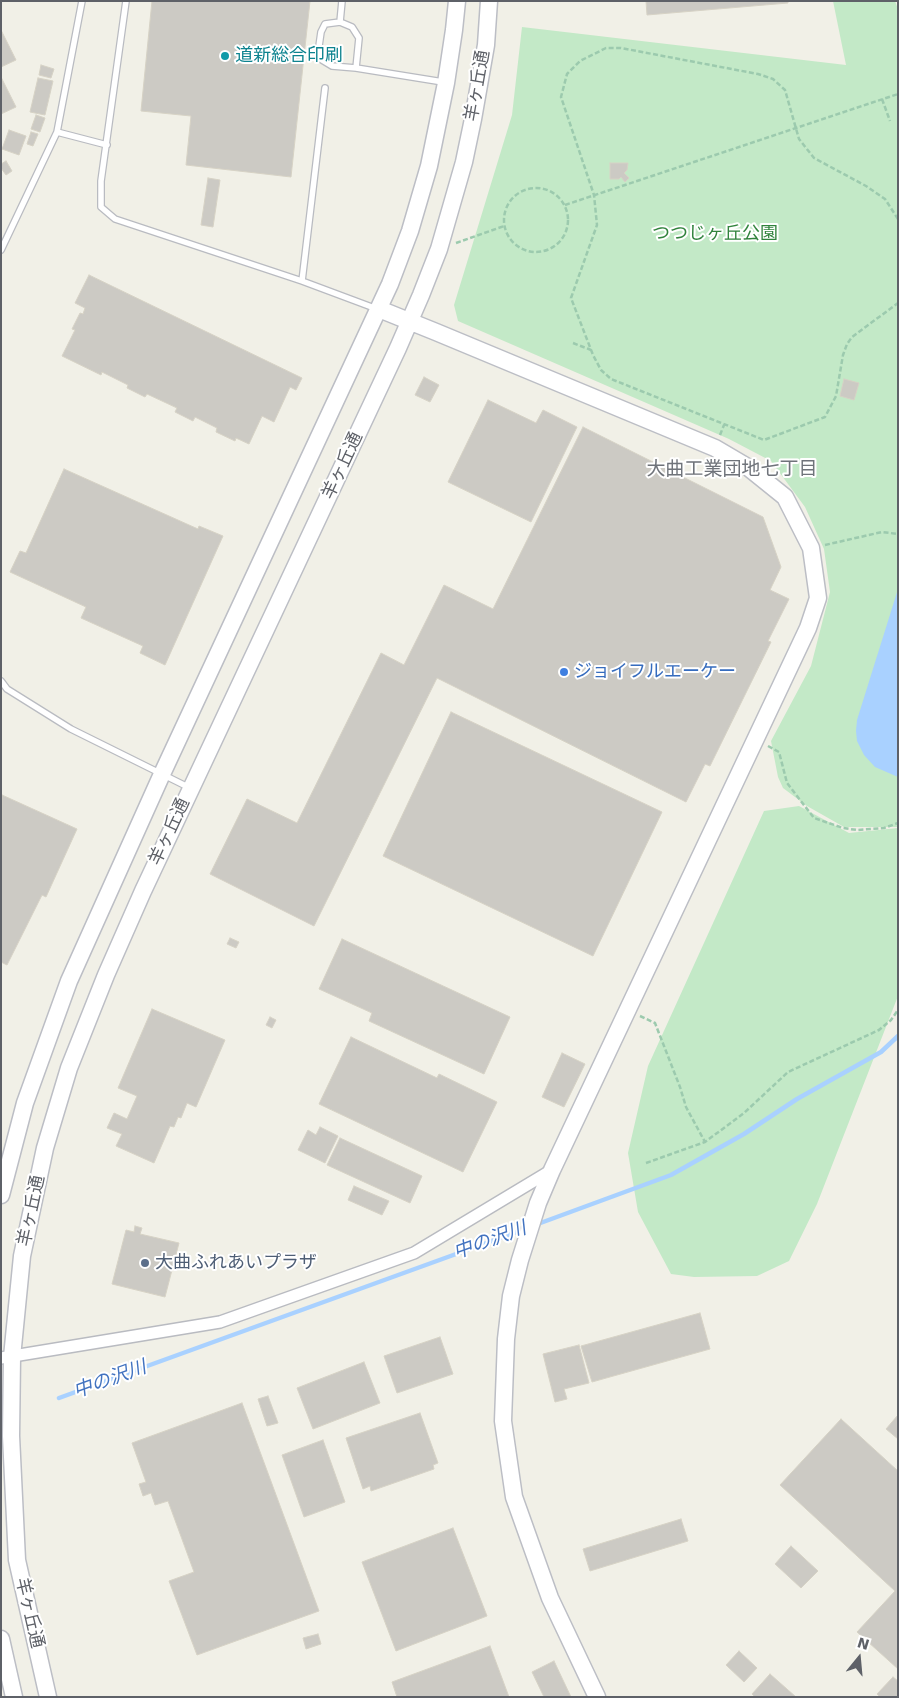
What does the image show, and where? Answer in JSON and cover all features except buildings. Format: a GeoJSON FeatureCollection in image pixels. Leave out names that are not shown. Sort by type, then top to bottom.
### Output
{"type":"FeatureCollection","features":[{"type":"Feature","properties":{"kind":"main road","name":"羊ヶ丘通"},"geometry":{"type":"LineString","coordinates":[[1,1195],[26,1103],[69,981],[162,774],[390,284],[410,231],[429,166],[446,83],[457,1]]}},
{"type":"Feature","properties":{"kind":"main road","name":"羊ヶ丘通"},"geometry":{"type":"LineString","coordinates":[[48,1697],[17,1560],[7,1358],[22,1256],[45,1148],[69,1068],[135,908],[410,321],[439,249],[464,162],[473,119],[486,45],[489,1]]}},
{"type":"Feature","properties":{"kind":"main road"},"geometry":{"type":"LineString","coordinates":[[379,310],[410,321],[715,448],[749,468],[785,497],[811,548],[818,598],[808,628],[552,1170],[538,1203],[511,1296],[506,1338],[503,1421],[514,1497],[550,1598],[598,1697]]}},
{"type":"Feature","properties":{"kind":"main road","name":"羊ヶ丘通"},"geometry":{"type":"LineString","coordinates":[[1,1639],[14,1697]]}},
{"type":"Feature","properties":{"kind":"street"},"geometry":{"type":"LineString","coordinates":[[7,1358],[220,1322],[414,1253],[552,1170]]}},
{"type":"Feature","properties":{"kind":"lane"},"geometry":{"type":"LineString","coordinates":[[1,250],[57,132],[82,1]]}},
{"type":"Feature","properties":{"kind":"lane"},"geometry":{"type":"LineString","coordinates":[[126,1],[102,181],[101,207],[115,219],[302,281],[379,310]]}},
{"type":"Feature","properties":{"kind":"lane"},"geometry":{"type":"LineString","coordinates":[[340,22],[342,1]]}},
{"type":"Feature","properties":{"kind":"lane"},"geometry":{"type":"LineString","coordinates":[[356,68],[359,38],[352,27],[340,22],[325,24],[321,32],[318,53],[322,60],[332,66],[356,68],[446,83]]}},
{"type":"Feature","properties":{"kind":"lane"},"geometry":{"type":"LineString","coordinates":[[302,281],[325,88]]}},
{"type":"Feature","properties":{"kind":"lane"},"geometry":{"type":"LineString","coordinates":[[57,132],[107,144]]}},
{"type":"Feature","properties":{"kind":"lane"},"geometry":{"type":"LineString","coordinates":[[1,681],[6,689],[71,729],[191,789]]}},
{"type":"Feature","properties":{"kind":"path"},"geometry":{"type":"LineString","coordinates":[[898,218],[885,199],[866,186],[814,158],[799,139],[785,90],[773,79],[749,72],[622,48],[606,48],[580,61],[567,74],[561,97],[594,195],[597,225],[571,298],[591,350],[601,370],[612,379],[764,440],[825,417],[836,396],[843,355],[847,344],[852,337],[898,303]]}},
{"type":"Feature","properties":{"kind":"path"},"geometry":{"type":"LineString","coordinates":[[565,205],[898,94]]}},
{"type":"Feature","properties":{"kind":"path"},"geometry":{"type":"LineString","coordinates":[[882,100],[890,121]]}},
{"type":"Feature","properties":{"kind":"path"},"geometry":{"type":"LineString","coordinates":[[530,187],[550,190],[559,196],[565,205],[568,215],[568,226],[564,237],[547,250],[536,252],[525,250],[515,245],[508,236],[503,216],[506,206],[512,197],[520,191],[530,187]]}},
{"type":"Feature","properties":{"kind":"path"},"geometry":{"type":"LineString","coordinates":[[439,249],[504,226]]}},
{"type":"Feature","properties":{"kind":"path"},"geometry":{"type":"LineString","coordinates":[[573,343],[591,350]]}},
{"type":"Feature","properties":{"kind":"path"},"geometry":{"type":"LineString","coordinates":[[811,548],[882,532],[898,534]]}},
{"type":"Feature","properties":{"kind":"path"},"geometry":{"type":"LineString","coordinates":[[756,739],[779,752],[787,784],[814,818],[843,828],[857,830],[884,828],[898,823]]}},
{"type":"Feature","properties":{"kind":"path"},"geometry":{"type":"LineString","coordinates":[[628,1009],[655,1023],[686,1107],[705,1142]]}},
{"type":"Feature","properties":{"kind":"path"},"geometry":{"type":"LineString","coordinates":[[646,1163],[705,1142],[744,1113],[788,1072],[879,1030],[891,1020],[898,1010]]}},
{"type":"Feature","properties":{"kind":"green space","name":"つつじヶ丘公園"},"geometry":{"type":"Polygon","coordinates":[[[833,1],[895,1],[898,9],[898,827],[844,827],[807,806],[783,788],[778,777],[771,741],[811,666],[830,592],[824,549],[805,507],[771,461],[729,439],[458,321],[454,305],[512,115],[522,27],[846,65],[833,1]]]}},
{"type":"Feature","properties":{"kind":"green space"},"geometry":{"type":"Polygon","coordinates":[[[799,806],[849,833],[898,828],[898,996],[817,1204],[789,1261],[757,1276],[694,1277],[671,1274],[638,1212],[628,1153],[648,1066],[764,811],[799,806]]]}},
{"type":"Feature","properties":{"kind":"water"},"geometry":{"type":"Polygon","coordinates":[[[898,589],[898,777],[875,767],[864,755],[857,741],[856,731],[857,720],[898,589]]]}},
{"type":"Feature","properties":{"kind":"waterway","name":"中の沢川"},"geometry":{"type":"LineString","coordinates":[[535,1225],[671,1175],[744,1134],[797,1099],[881,1052],[898,1036]]}},
{"type":"Feature","properties":{"kind":"waterway","name":"中の沢川"},"geometry":{"type":"LineString","coordinates":[[59,1398],[525,1229]]}},
{"type":"Feature","properties":{"kind":"place","name":"道新総合印刷"},"geometry":{"type":"Point","coordinates":[225,56]}},
{"type":"Feature","properties":{"kind":"place","name":"ジョイフルエーケー"},"geometry":{"type":"Point","coordinates":[564,672]}},
{"type":"Feature","properties":{"kind":"place","name":"大曲ふれあいプラザ"},"geometry":{"type":"Point","coordinates":[145,1263]}},
{"type":"Feature","properties":{"kind":"district","name":"大曲工業団地七丁目"},"geometry":{"type":"Point","coordinates":[732,470]}}]}
